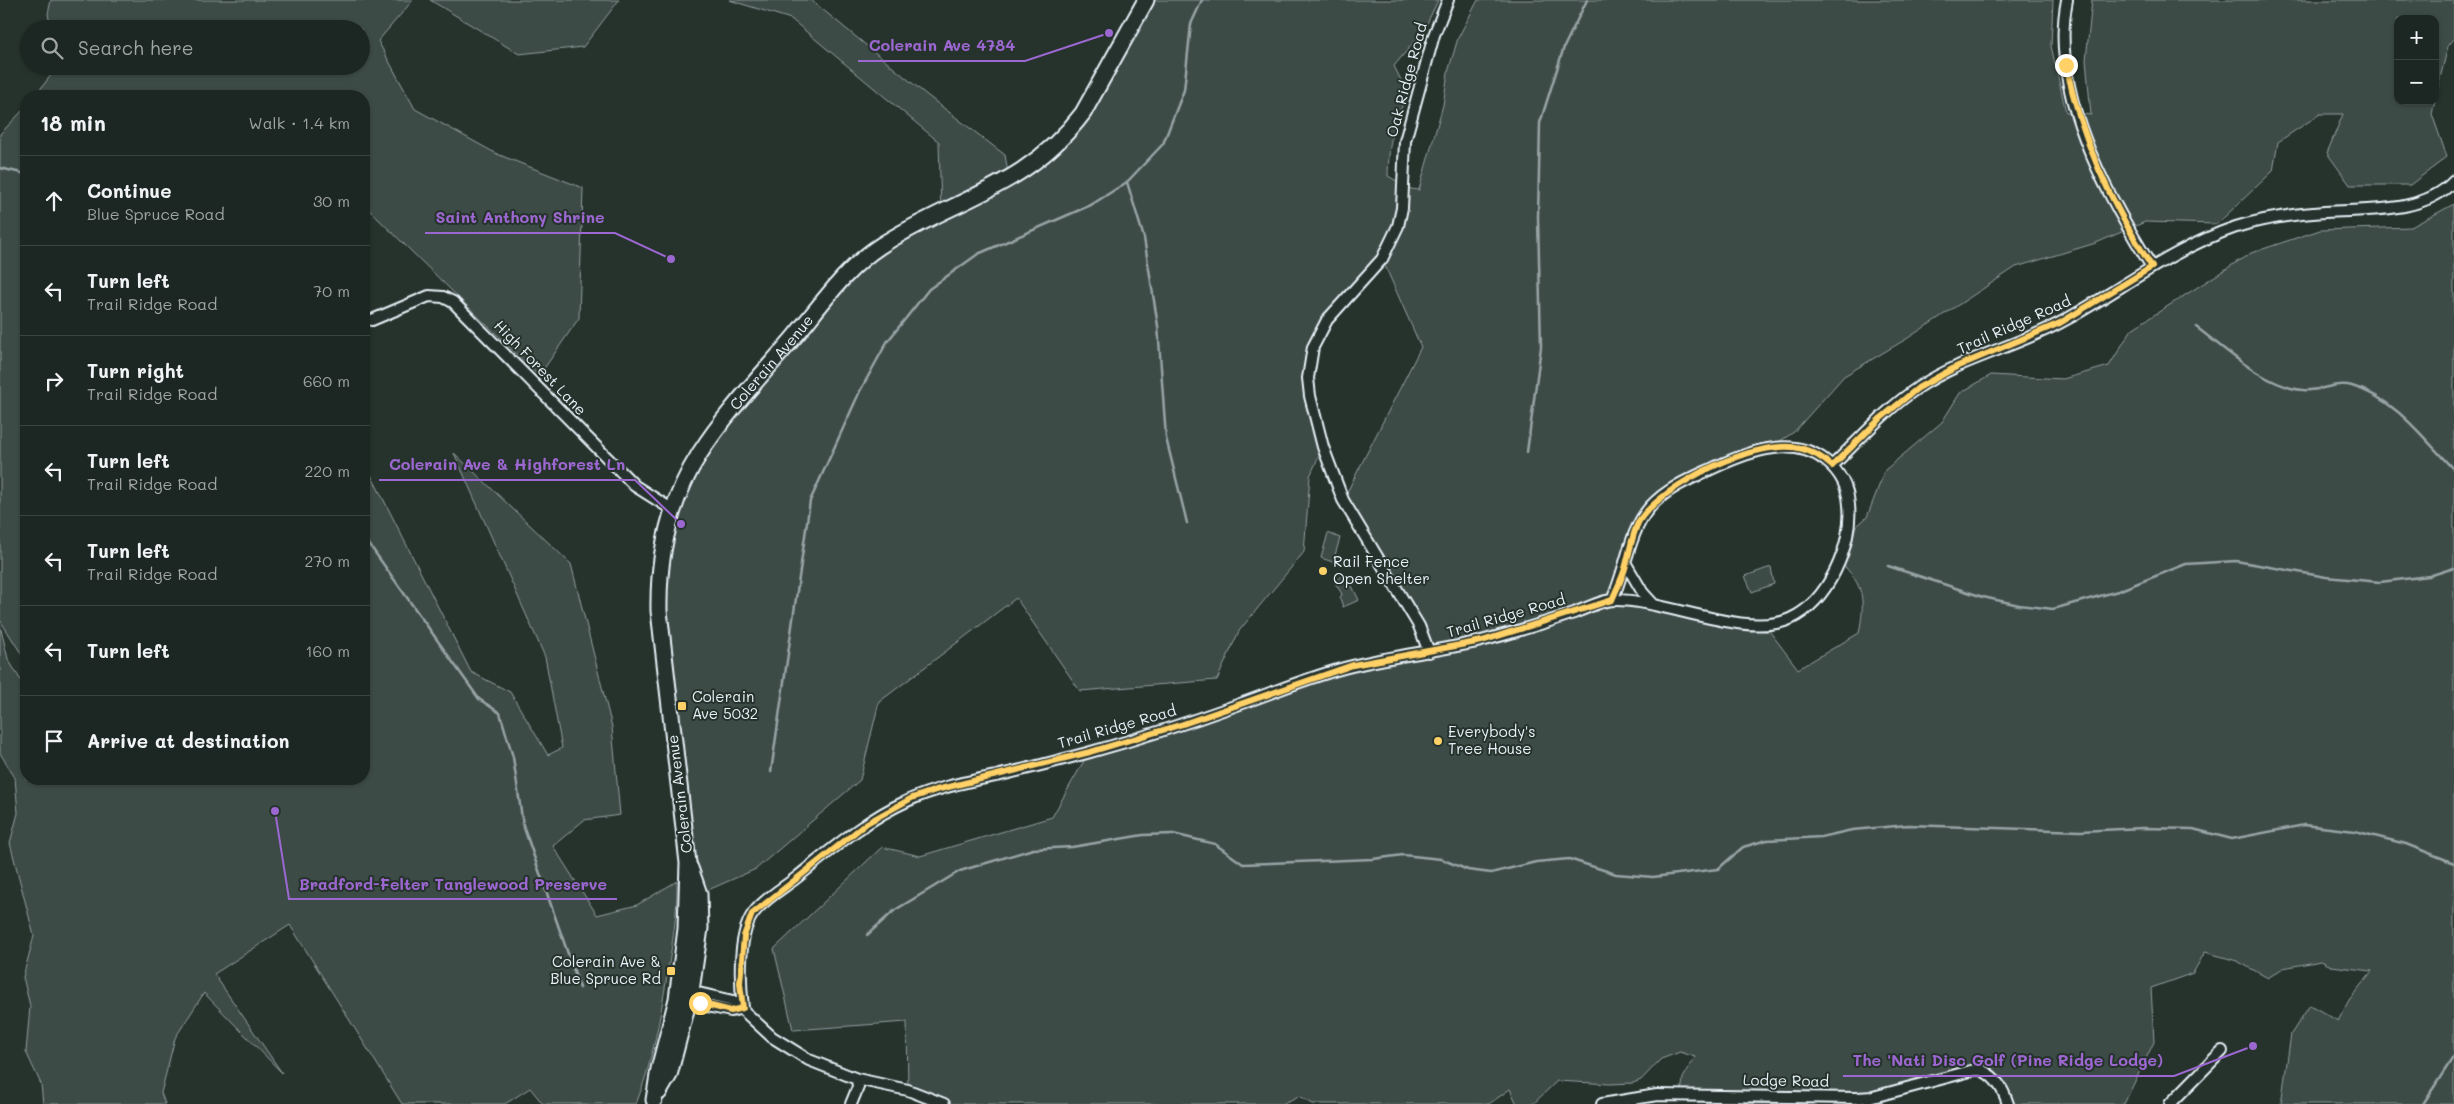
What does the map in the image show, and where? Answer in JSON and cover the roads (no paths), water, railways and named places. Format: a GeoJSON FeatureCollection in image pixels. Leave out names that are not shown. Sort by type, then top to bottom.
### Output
{"type":"FeatureCollection","features":[{"type":"Feature","properties":{"kind":"main road","name":"Colerain Avenue"},"geometry":{"type":"LineString","coordinates":[[652,1102],[659,1069],[684,995],[700,928],[700,894],[688,863],[659,611],[661,562],[673,510],[699,454],[723,422],[832,292],[867,255],[941,213],[1009,180],[1037,161],[1070,130],[1082,113],[1146,0]]}},
{"type":"Feature","properties":{"kind":"street","name":"Oak Ridge Road"},"geometry":{"type":"LineString","coordinates":[[1429,652],[1419,626],[1343,500],[1323,447],[1311,403],[1308,378],[1314,348],[1323,326],[1334,310],[1382,259],[1398,226],[1402,208],[1405,141],[1434,35],[1448,0]]}},
{"type":"Feature","properties":{"kind":"street"},"geometry":{"type":"LineString","coordinates":[[2067,0],[2062,31],[2063,48],[2075,107],[2102,179],[2126,225],[2152,267]]}},
{"type":"Feature","properties":{"kind":"street","name":"Trail Ridge Road"},"geometry":{"type":"LineString","coordinates":[[1832,466],[1881,418],[1918,388],[1958,366],[2060,323],[2152,267],[2199,242],[2236,227],[2273,218],[2405,205],[2428,199],[2440,193],[2454,180]]}},
{"type":"Feature","properties":{"kind":"street","name":"High Forest Lane"},"geometry":{"type":"LineString","coordinates":[[372,320],[429,296],[443,297],[453,302],[635,486],[673,510]]}},
{"type":"Feature","properties":{"kind":"street","name":"Trail Ridge Road"},"geometry":{"type":"LineString","coordinates":[[743,1008],[740,983],[744,936],[752,914],[846,838],[867,823],[897,806],[936,790],[1090,752],[1183,724],[1338,670],[1482,641],[1530,628],[1612,600],[1654,605],[1699,616],[1751,624],[1790,619],[1816,598],[1840,562],[1848,534],[1848,495],[1844,483],[1832,466],[1819,455],[1802,448],[1785,447],[1734,458],[1708,470],[1667,492],[1648,509],[1638,523],[1626,564],[1612,600]]}},
{"type":"Feature","properties":{"kind":"street"},"geometry":{"type":"LineString","coordinates":[[1626,564],[1643,593],[1654,605]]}},
{"type":"Feature","properties":{"kind":"street"},"geometry":{"type":"LineString","coordinates":[[719,997],[740,983]]}},
{"type":"Feature","properties":{"kind":"street"},"geometry":{"type":"LineString","coordinates":[[684,995],[719,997],[734,1001],[743,1008],[750,1018],[790,1050],[809,1060],[857,1079],[908,1090],[944,1104]]}},
{"type":"Feature","properties":{"kind":"street"},"geometry":{"type":"LineString","coordinates":[[684,995],[731,1011],[743,1008]]}},
{"type":"Feature","properties":{"kind":"street"},"geometry":{"type":"LineString","coordinates":[[2170,1104],[2222,1051]]}},
{"type":"Feature","properties":{"kind":"street","name":"Lodge Road"},"geometry":{"type":"LineString","coordinates":[[1602,1104],[1657,1095],[1873,1097],[1978,1069],[1987,1072],[1997,1082],[2008,1104]]}},
{"type":"Feature","properties":{"kind":"street"},"geometry":{"type":"LineString","coordinates":[[852,1104],[858,1087],[857,1079]]}},
{"type":"Feature","properties":{"kind":"waterway"},"geometry":{"type":"LineString","coordinates":[[771,772],[810,501],[860,391],[887,342],[929,289],[978,254],[1091,205],[1127,182],[1163,144],[1184,90],[1191,24],[1202,0]]}},
{"type":"Feature","properties":{"kind":"waterway"},"geometry":{"type":"LineString","coordinates":[[1527,452],[1541,347],[1538,217],[1540,123],[1564,47],[1587,0]]}},
{"type":"Feature","properties":{"kind":"waterway"},"geometry":{"type":"LineString","coordinates":[[0,168],[20,173]]}},
{"type":"Feature","properties":{"kind":"waterway"},"geometry":{"type":"LineString","coordinates":[[1127,182],[1144,238],[1158,326],[1166,438],[1187,523]]}},
{"type":"Feature","properties":{"kind":"waterway"},"geometry":{"type":"LineString","coordinates":[[2196,327],[2246,366],[2274,382],[2303,390],[2346,385],[2368,392],[2396,410],[2454,470]]}},
{"type":"Feature","properties":{"kind":"waterway"},"geometry":{"type":"LineString","coordinates":[[370,545],[479,699],[500,713],[513,757],[523,825],[580,988]]}},
{"type":"Feature","properties":{"kind":"waterway"},"geometry":{"type":"LineString","coordinates":[[1888,566],[1983,597],[2019,605],[2053,609],[2118,591],[2186,564],[2236,561],[2326,577],[2380,582],[2429,576],[2454,568]]}},
{"type":"Feature","properties":{"kind":"waterway"},"geometry":{"type":"LineString","coordinates":[[867,935],[895,910],[960,871],[1033,849],[1072,847],[1143,835],[1173,834],[1215,844],[1243,864],[1373,859],[1403,855],[1441,859],[1468,870],[1491,873],[1536,862],[1569,859],[1616,874],[1653,877],[1718,869],[1743,847],[1767,840],[1821,837],[1852,830],[1908,825],[2080,831],[2143,828],[2193,829],[2232,839],[2304,825],[2355,831],[2406,844],[2454,863]]}},
{"type":"Feature","properties":{"kind":"waterway"},"geometry":{"type":"LineString","coordinates":[[2423,1104],[2454,1056]]}},
{"type":"Feature","properties":{"kind":"place","name":"Colerain Ave 4784"},"geometry":{"type":"Point","coordinates":[1109,33]}},
{"type":"Feature","properties":{"kind":"place","name":"Saint Anthony Shrine"},"geometry":{"type":"Point","coordinates":[671,259]}},
{"type":"Feature","properties":{"kind":"place","name":"Colerain Ave & Highforest Ln"},"geometry":{"type":"Point","coordinates":[681,524]}},
{"type":"Feature","properties":{"kind":"place","name":"Rail Fence Open Shelter"},"geometry":{"type":"Point","coordinates":[1323,571]}},
{"type":"Feature","properties":{"kind":"place","name":"Colerain Ave 5032"},"geometry":{"type":"Point","coordinates":[682,706]}},
{"type":"Feature","properties":{"kind":"place","name":"Everybody's Tree House"},"geometry":{"type":"Point","coordinates":[1438,741]}},
{"type":"Feature","properties":{"kind":"place","name":"Bradford-Felter Tanglewood Preserve"},"geometry":{"type":"Point","coordinates":[275,811]}},
{"type":"Feature","properties":{"kind":"place","name":"Colerain Ave & Blue Spruce Rd"},"geometry":{"type":"Point","coordinates":[671,971]}},
{"type":"Feature","properties":{"kind":"place","name":"The 'Nati Disc Golf (Pine Ridge Lodge)"},"geometry":{"type":"Point","coordinates":[2253,1046]}}]}
